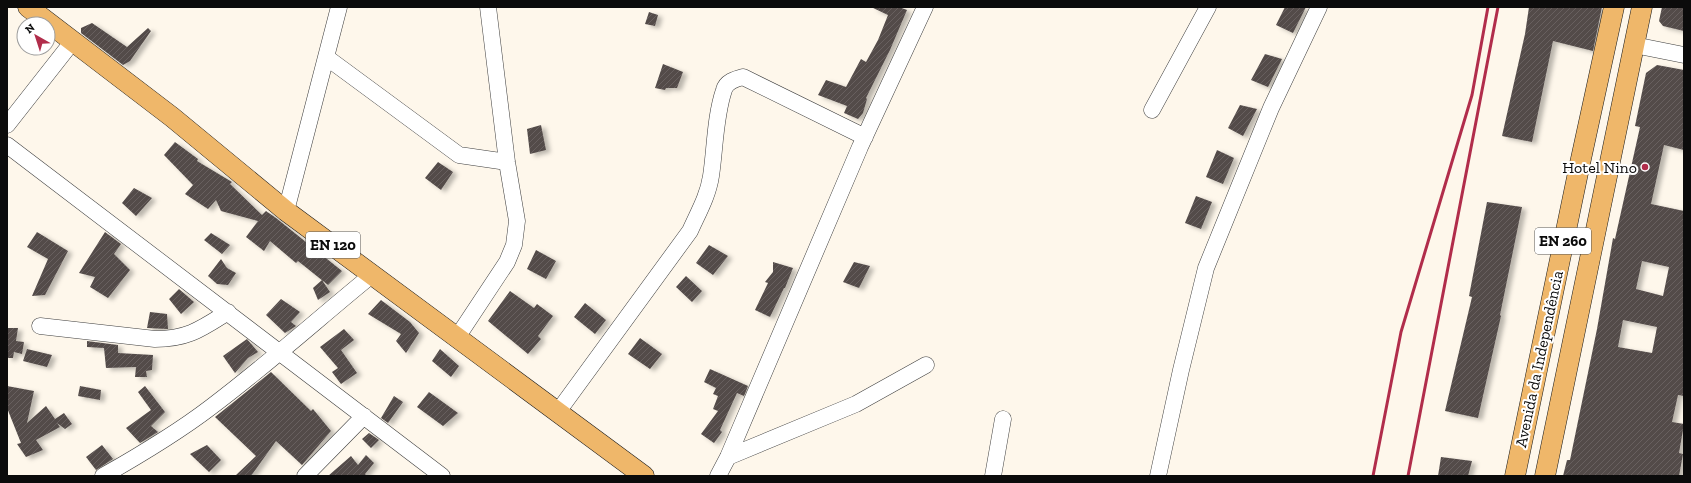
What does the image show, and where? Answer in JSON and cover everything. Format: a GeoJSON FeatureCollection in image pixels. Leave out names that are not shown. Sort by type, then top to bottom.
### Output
{"type":"FeatureCollection","features":[{"type":"Feature","properties":{"kind":"main road","name":"EN 120"},"geometry":{"type":"LineString","coordinates":[[28,7],[172,117],[286,211],[458,336],[557,413],[644,476]]}},
{"type":"Feature","properties":{"kind":"main road","name":"Avenida da Independência"},"geometry":{"type":"LineString","coordinates":[[1515,476],[1614,7]]}},
{"type":"Feature","properties":{"kind":"main road","name":"Avenida da Independência"},"geometry":{"type":"LineString","coordinates":[[1545,476],[1642,7]]}},
{"type":"Feature","properties":{"kind":"main road"},"geometry":{"type":"LineString","coordinates":[[1579,168],[1608,172]]}},
{"type":"Feature","properties":{"kind":"main road"},"geometry":{"type":"LineString","coordinates":[[1524,432],[1553,437]]}},
{"type":"Feature","properties":{"kind":"street"},"geometry":{"type":"LineString","coordinates":[[286,211],[339,7]]}},
{"type":"Feature","properties":{"kind":"street"},"geometry":{"type":"LineString","coordinates":[[458,336],[507,262],[514,245],[517,222],[507,162],[488,7]]}},
{"type":"Feature","properties":{"kind":"street"},"geometry":{"type":"LineString","coordinates":[[718,476],[728,457],[865,137],[925,7]]}},
{"type":"Feature","properties":{"kind":"street"},"geometry":{"type":"LineString","coordinates":[[1152,110],[1208,7]]}},
{"type":"Feature","properties":{"kind":"street"},"geometry":{"type":"LineString","coordinates":[[1158,476],[1181,370],[1206,268],[1271,108],[1319,7]]}},
{"type":"Feature","properties":{"kind":"street"},"geometry":{"type":"LineString","coordinates":[[7,125],[73,41]]}},
{"type":"Feature","properties":{"kind":"street"},"geometry":{"type":"LineString","coordinates":[[1634,45],[1684,55]]}},
{"type":"Feature","properties":{"kind":"street"},"geometry":{"type":"LineString","coordinates":[[326,57],[459,156],[507,162]]}},
{"type":"Feature","properties":{"kind":"street"},"geometry":{"type":"LineString","coordinates":[[557,413],[690,231],[703,205],[711,177],[715,136],[724,89],[733,80],[743,77],[865,137]]}},
{"type":"Feature","properties":{"kind":"street"},"geometry":{"type":"LineString","coordinates":[[7,145],[442,476]]}},
{"type":"Feature","properties":{"kind":"street"},"geometry":{"type":"LineString","coordinates":[[103,476],[145,452],[210,408],[280,353],[373,274]]}},
{"type":"Feature","properties":{"kind":"street"},"geometry":{"type":"LineString","coordinates":[[40,326],[155,340],[173,339],[192,334],[228,312]]}},
{"type":"Feature","properties":{"kind":"street"},"geometry":{"type":"LineString","coordinates":[[728,457],[856,404],[926,365]]}},
{"type":"Feature","properties":{"kind":"street"},"geometry":{"type":"LineString","coordinates":[[305,476],[364,416]]}},
{"type":"Feature","properties":{"kind":"street"},"geometry":{"type":"LineString","coordinates":[[992,476],[1003,419]]}},
{"type":"Feature","properties":{"kind":"building"},"geometry":{"type":"Polygon","coordinates":[[[871,7],[899,7],[907,10],[890,50],[866,98],[863,113],[858,119],[844,113],[847,106],[818,95],[826,80],[846,87],[861,59],[866,62],[878,40],[888,15],[871,7]]]}},
{"type":"Feature","properties":{"kind":"building"},"geometry":{"type":"Polygon","coordinates":[[[1285,7],[1306,7],[1293,33],[1276,25],[1285,7]]]}},
{"type":"Feature","properties":{"kind":"building"},"geometry":{"type":"Polygon","coordinates":[[[1529,7],[1602,7],[1593,51],[1553,41],[1532,142],[1502,136],[1525,34],[1529,7]]]}},
{"type":"Feature","properties":{"kind":"building"},"geometry":{"type":"Polygon","coordinates":[[[1662,7],[1684,7],[1684,31],[1663,26],[1659,21],[1662,7]]]}},
{"type":"Feature","properties":{"kind":"building"},"geometry":{"type":"Polygon","coordinates":[[[649,12],[658,15],[655,26],[645,24],[649,12]]]}},
{"type":"Feature","properties":{"kind":"building"},"geometry":{"type":"Polygon","coordinates":[[[92,23],[127,47],[148,28],[151,31],[130,61],[123,65],[81,33],[81,28],[92,23]]]}},
{"type":"Feature","properties":{"kind":"building"},"geometry":{"type":"Polygon","coordinates":[[[1265,54],[1282,59],[1268,87],[1251,80],[1265,54]]]}},
{"type":"Feature","properties":{"kind":"building"},"geometry":{"type":"Polygon","coordinates":[[[663,64],[683,72],[677,88],[666,88],[665,90],[655,88],[663,64]]]}},
{"type":"Feature","properties":{"kind":"building"},"geometry":{"type":"Polygon","coordinates":[[[1657,65],[1684,70],[1684,150],[1664,145],[1651,204],[1684,211],[1684,396],[1678,395],[1672,422],[1684,424],[1679,453],[1683,454],[1679,476],[1563,476],[1567,460],[1570,460],[1597,329],[1613,238],[1615,239],[1640,127],[1635,126],[1646,73],[1657,65]],[[1642,261],[1636,289],[1663,296],[1669,267],[1642,261]],[[1623,320],[1618,347],[1652,353],[1657,327],[1623,320]]]}},
{"type":"Feature","properties":{"kind":"building"},"geometry":{"type":"Polygon","coordinates":[[[1240,105],[1257,109],[1243,136],[1228,128],[1240,105]]]}},
{"type":"Feature","properties":{"kind":"building"},"geometry":{"type":"Polygon","coordinates":[[[541,125],[546,150],[530,154],[527,129],[541,125]]]}},
{"type":"Feature","properties":{"kind":"building"},"geometry":{"type":"Polygon","coordinates":[[[175,142],[198,159],[197,161],[232,182],[230,184],[262,215],[266,211],[276,218],[342,271],[328,285],[298,261],[296,263],[270,241],[264,251],[246,237],[258,221],[221,211],[216,200],[208,209],[185,194],[193,185],[164,155],[175,142]]]}},
{"type":"Feature","properties":{"kind":"building"},"geometry":{"type":"Polygon","coordinates":[[[1217,150],[1234,158],[1223,184],[1206,177],[1217,150]]]}},
{"type":"Feature","properties":{"kind":"building"},"geometry":{"type":"Polygon","coordinates":[[[438,162],[453,172],[441,190],[425,178],[438,162]]]}},
{"type":"Feature","properties":{"kind":"building"},"geometry":{"type":"Polygon","coordinates":[[[134,188],[152,198],[136,216],[122,203],[134,188]]]}},
{"type":"Feature","properties":{"kind":"building"},"geometry":{"type":"Polygon","coordinates":[[[1196,196],[1212,202],[1201,229],[1185,223],[1196,196]]]}},
{"type":"Feature","properties":{"kind":"building"},"geometry":{"type":"Polygon","coordinates":[[[1487,202],[1522,207],[1501,316],[1478,418],[1445,411],[1472,297],[1469,296],[1487,202]]]}},
{"type":"Feature","properties":{"kind":"building"},"geometry":{"type":"Polygon","coordinates":[[[37,232],[68,251],[45,295],[32,296],[48,259],[27,247],[37,232]]]}},
{"type":"Feature","properties":{"kind":"building"},"geometry":{"type":"Polygon","coordinates":[[[105,232],[121,244],[114,254],[130,270],[108,298],[90,287],[95,277],[79,273],[105,232]]]}},
{"type":"Feature","properties":{"kind":"building"},"geometry":{"type":"Polygon","coordinates":[[[211,233],[230,245],[222,254],[204,240],[211,233]]]}},
{"type":"Feature","properties":{"kind":"building"},"geometry":{"type":"Polygon","coordinates":[[[709,245],[728,256],[713,275],[696,263],[709,245]]]}},
{"type":"Feature","properties":{"kind":"building"},"geometry":{"type":"Polygon","coordinates":[[[536,250],[556,261],[546,279],[527,269],[536,250]]]}},
{"type":"Feature","properties":{"kind":"building"},"geometry":{"type":"Polygon","coordinates":[[[221,259],[227,268],[236,273],[228,285],[217,284],[208,276],[221,259]]]}},
{"type":"Feature","properties":{"kind":"building"},"geometry":{"type":"Polygon","coordinates":[[[773,262],[793,268],[785,288],[770,317],[755,310],[768,283],[765,282],[773,272],[773,262]]]}},
{"type":"Feature","properties":{"kind":"building"},"geometry":{"type":"Polygon","coordinates":[[[854,262],[870,266],[859,288],[843,282],[854,262]]]}},
{"type":"Feature","properties":{"kind":"building"},"geometry":{"type":"Polygon","coordinates":[[[686,276],[702,291],[692,302],[676,287],[686,276]]]}},
{"type":"Feature","properties":{"kind":"building"},"geometry":{"type":"Polygon","coordinates":[[[322,280],[330,292],[318,300],[313,288],[322,280]]]}},
{"type":"Feature","properties":{"kind":"building"},"geometry":{"type":"Polygon","coordinates":[[[179,289],[194,302],[181,314],[169,299],[179,289]]]}},
{"type":"Feature","properties":{"kind":"building"},"geometry":{"type":"Polygon","coordinates":[[[510,291],[534,308],[537,304],[553,316],[538,336],[541,339],[528,354],[488,321],[510,291]]]}},
{"type":"Feature","properties":{"kind":"building"},"geometry":{"type":"Polygon","coordinates":[[[281,299],[300,312],[291,322],[296,326],[285,333],[266,315],[281,299]]]}},
{"type":"Feature","properties":{"kind":"building"},"geometry":{"type":"Polygon","coordinates":[[[381,300],[410,322],[419,333],[406,353],[396,341],[401,334],[368,314],[381,300]]]}},
{"type":"Feature","properties":{"kind":"building"},"geometry":{"type":"Polygon","coordinates":[[[585,303],[606,320],[595,334],[574,317],[585,303]]]}},
{"type":"Feature","properties":{"kind":"building"},"geometry":{"type":"Polygon","coordinates":[[[150,312],[167,314],[168,329],[147,328],[150,312]]]}},
{"type":"Feature","properties":{"kind":"building"},"geometry":{"type":"Polygon","coordinates":[[[7,328],[18,328],[16,341],[24,342],[22,354],[14,352],[13,358],[7,358],[7,328]]]}},
{"type":"Feature","properties":{"kind":"building"},"geometry":{"type":"Polygon","coordinates":[[[344,329],[354,340],[341,350],[357,373],[341,384],[332,372],[338,368],[320,347],[344,329]]]}},
{"type":"Feature","properties":{"kind":"building"},"geometry":{"type":"Polygon","coordinates":[[[640,338],[662,354],[650,369],[628,354],[640,338]]]}},
{"type":"Feature","properties":{"kind":"building"},"geometry":{"type":"Polygon","coordinates":[[[247,339],[258,352],[248,358],[235,373],[223,356],[247,339]]]}},
{"type":"Feature","properties":{"kind":"building"},"geometry":{"type":"Polygon","coordinates":[[[87,341],[118,345],[118,353],[153,355],[152,370],[146,371],[147,377],[135,377],[136,367],[106,368],[104,348],[87,347],[87,341]]]}},
{"type":"Feature","properties":{"kind":"building"},"geometry":{"type":"Polygon","coordinates":[[[27,349],[52,355],[47,367],[23,361],[27,349]]]}},
{"type":"Feature","properties":{"kind":"building"},"geometry":{"type":"Polygon","coordinates":[[[440,349],[459,366],[451,377],[432,361],[440,349]]]}},
{"type":"Feature","properties":{"kind":"building"},"geometry":{"type":"Polygon","coordinates":[[[710,369],[748,386],[744,396],[737,393],[720,430],[722,432],[714,443],[701,434],[718,411],[713,409],[718,396],[713,394],[716,388],[704,382],[710,369]]]}},
{"type":"Feature","properties":{"kind":"building"},"geometry":{"type":"Polygon","coordinates":[[[271,372],[311,411],[313,409],[331,431],[302,465],[276,441],[251,476],[235,476],[256,456],[215,417],[271,372]]]}},
{"type":"Feature","properties":{"kind":"building"},"geometry":{"type":"Polygon","coordinates":[[[7,386],[34,391],[27,423],[46,406],[55,419],[64,413],[72,424],[65,429],[57,423],[60,427],[36,440],[43,450],[26,457],[17,444],[21,443],[7,408],[7,386]]]}},
{"type":"Feature","properties":{"kind":"building"},"geometry":{"type":"Polygon","coordinates":[[[80,386],[101,390],[100,400],[78,396],[80,386]]]}},
{"type":"Feature","properties":{"kind":"building"},"geometry":{"type":"Polygon","coordinates":[[[145,386],[165,412],[151,426],[158,432],[140,443],[126,428],[151,410],[138,392],[145,386]]]}},
{"type":"Feature","properties":{"kind":"building"},"geometry":{"type":"Polygon","coordinates":[[[429,392],[458,413],[443,426],[417,407],[429,392]]]}},
{"type":"Feature","properties":{"kind":"building"},"geometry":{"type":"Polygon","coordinates":[[[394,396],[403,402],[388,423],[381,418],[394,396]]]}},
{"type":"Feature","properties":{"kind":"building"},"geometry":{"type":"Polygon","coordinates":[[[369,433],[379,440],[371,448],[362,439],[369,433]]]}},
{"type":"Feature","properties":{"kind":"building"},"geometry":{"type":"Polygon","coordinates":[[[102,445],[113,459],[96,470],[86,457],[102,445]]]}},
{"type":"Feature","properties":{"kind":"building"},"geometry":{"type":"Polygon","coordinates":[[[207,445],[221,460],[209,472],[190,454],[207,445]]]}},
{"type":"Feature","properties":{"kind":"building"},"geometry":{"type":"Polygon","coordinates":[[[366,455],[374,463],[365,474],[367,476],[328,476],[351,456],[358,465],[366,455]]]}},
{"type":"Feature","properties":{"kind":"building"},"geometry":{"type":"Polygon","coordinates":[[[1441,457],[1472,461],[1468,476],[1438,476],[1441,457]]]}},
{"type":"Feature","properties":{"kind":"railway"},"geometry":{"type":"LineString","coordinates":[[1373,476],[1401,332],[1472,95],[1488,7]]}},
{"type":"Feature","properties":{"kind":"railway"},"geometry":{"type":"LineString","coordinates":[[1408,476],[1498,7]]}},
{"type":"Feature","properties":{"kind":"place","name":"Hotel Nino"},"geometry":{"type":"Point","coordinates":[1645,167]}}]}
